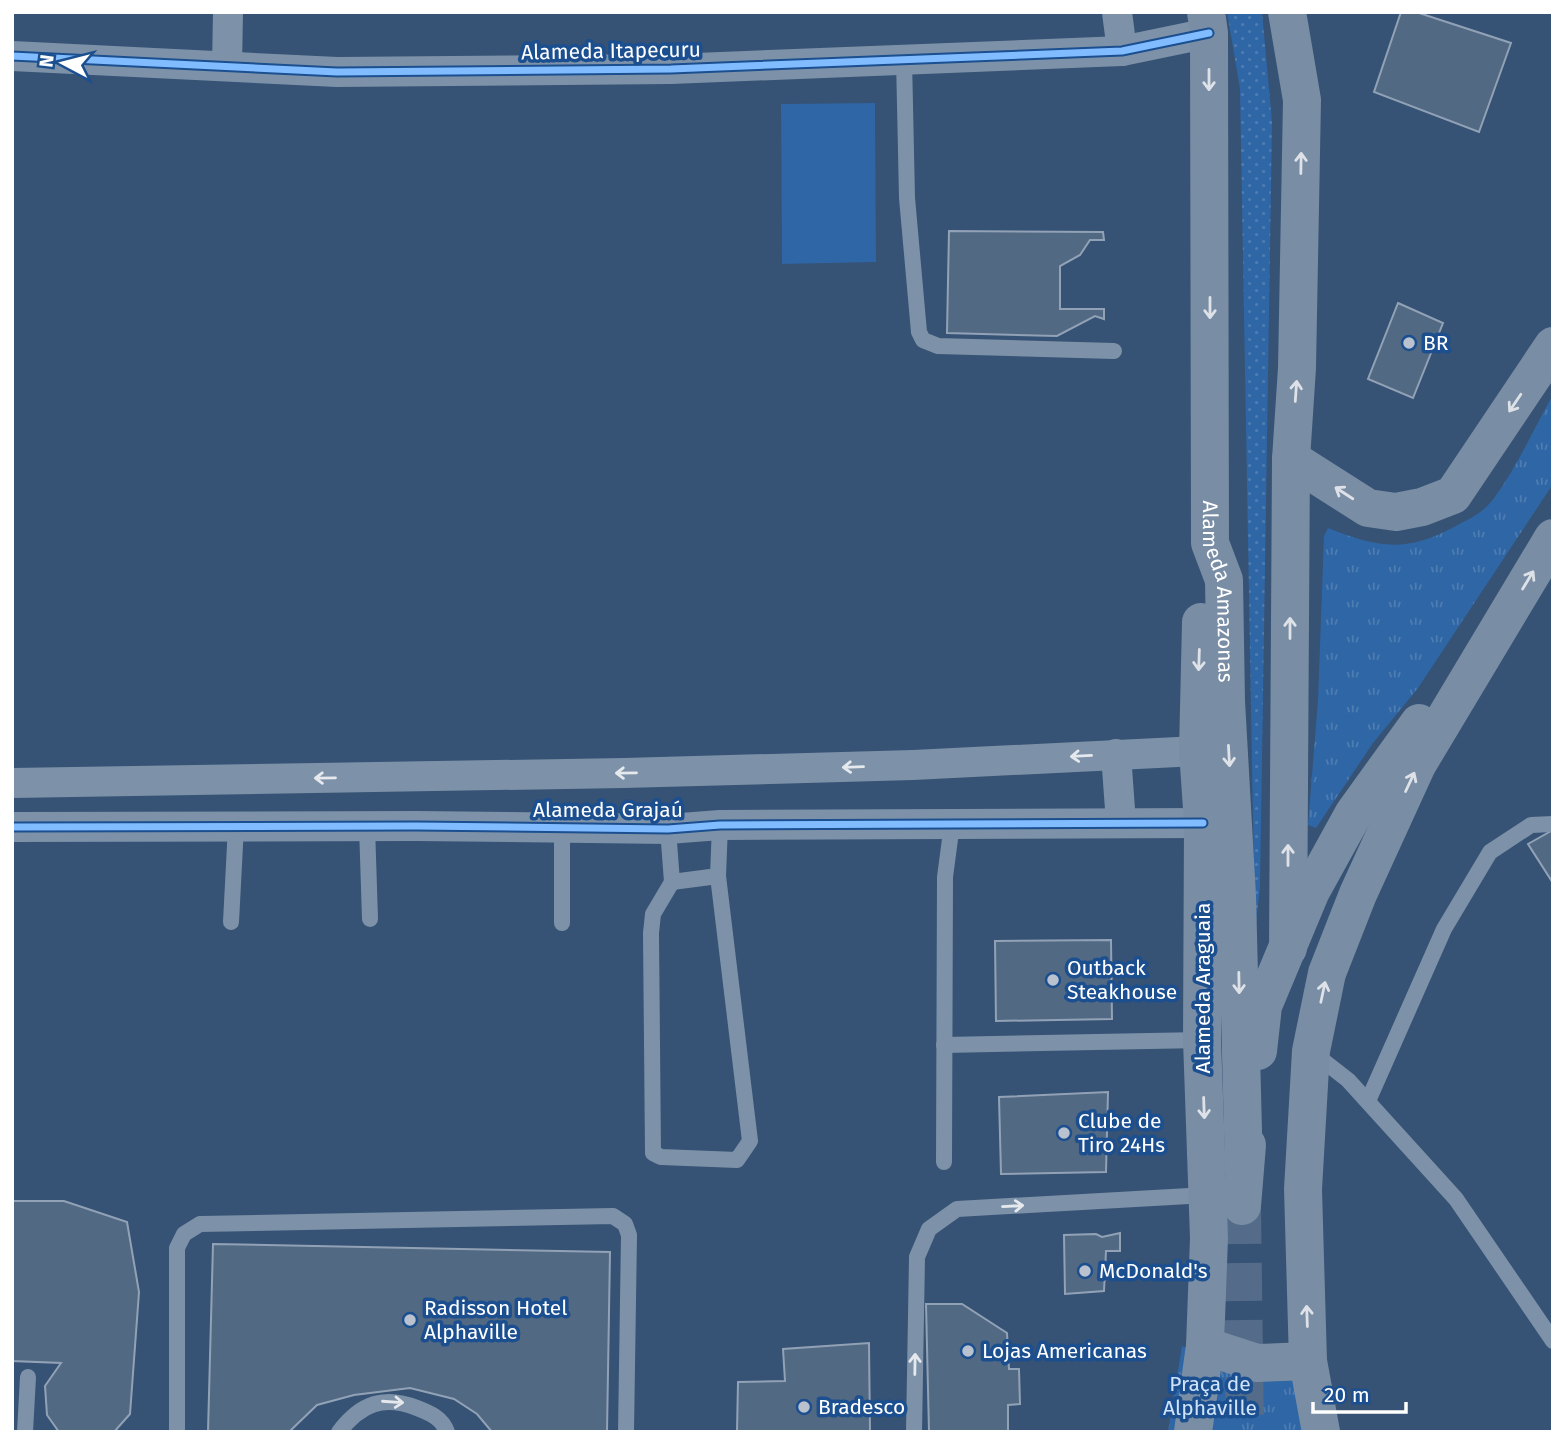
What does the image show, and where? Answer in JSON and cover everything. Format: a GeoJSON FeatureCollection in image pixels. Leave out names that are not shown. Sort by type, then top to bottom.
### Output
{"type":"FeatureCollection","features":[{"type":"Feature","properties":{"kind":"main road"},"geometry":{"type":"LineString","coordinates":[[1287,12],[1302,100],[1297,368],[1291,459],[1287,948]]}},
{"type":"Feature","properties":{"kind":"main road","name":"Alameda Amazonas"},"geometry":{"type":"LineString","coordinates":[[1207,23],[1210,543],[1224,580],[1226,701],[1237,897],[1231,1190]]}},
{"type":"Feature","properties":{"kind":"main road"},"geometry":{"type":"LineString","coordinates":[[1291,459],[1368,508],[1396,512],[1422,508],[1453,495],[1553,346]]}},
{"type":"Feature","properties":{"kind":"main road","name":"Alameda Araguaia"},"geometry":{"type":"LineString","coordinates":[[1321,1432],[1308,1361],[1303,1189],[1311,1051],[1327,973],[1358,894],[1417,765],[1553,538]]}},
{"type":"Feature","properties":{"kind":"main road","name":"Alameda Araguaia"},"geometry":{"type":"LineString","coordinates":[[1210,543],[1201,619],[1198,751],[1203,823],[1202,1040],[1231,1190]]}},
{"type":"Feature","properties":{"kind":"main road","name":"Alameda Araguaia"},"geometry":{"type":"LineString","coordinates":[[1193,1432],[1205,1346],[1263,1006],[1311,891],[1354,813],[1433,706],[1503,622]]}},
{"type":"Feature","properties":{"kind":"main road"},"geometry":{"type":"LineString","coordinates":[[1205,1346],[1257,1363],[1308,1361]]}},
{"type":"Feature","properties":{"kind":"street"},"geometry":{"type":"LineString","coordinates":[[227,66],[228,12]]}},
{"type":"Feature","properties":{"kind":"street"},"geometry":{"type":"LineString","coordinates":[[1117,12],[1122,51]]}},
{"type":"Feature","properties":{"kind":"street","name":"Alameda Itapecuru"},"geometry":{"type":"LineString","coordinates":[[12,56],[337,72],[643,69],[1122,51],[1207,23]]}},
{"type":"Feature","properties":{"kind":"street","name":"Alameda Grajaú"},"geometry":{"type":"LineString","coordinates":[[12,783],[885,766],[1198,751]]}},
{"type":"Feature","properties":{"kind":"street"},"geometry":{"type":"LineString","coordinates":[[1116,754],[1121,823]]}},
{"type":"Feature","properties":{"kind":"street"},"geometry":{"type":"LineString","coordinates":[[361,826],[348,814],[347,805],[366,777]]}},
{"type":"Feature","properties":{"kind":"street","name":"Alameda Grajaú"},"geometry":{"type":"LineString","coordinates":[[12,827],[668,829],[720,825],[1203,823]]}},
{"type":"Feature","properties":{"kind":"lane"},"geometry":{"type":"LineString","coordinates":[[904,59],[907,198],[919,332],[923,340],[938,346],[1114,351]]}},
{"type":"Feature","properties":{"kind":"lane"},"geometry":{"type":"LineString","coordinates":[[944,1161],[945,877],[952,824]]}},
{"type":"Feature","properties":{"kind":"lane"},"geometry":{"type":"LineString","coordinates":[[1368,1101],[1444,929],[1490,852],[1531,825],[1553,824]]}},
{"type":"Feature","properties":{"kind":"lane"},"geometry":{"type":"LineString","coordinates":[[668,829],[672,882],[653,914],[651,933],[653,1153],[661,1157],[737,1160],[750,1142],[718,876],[720,825]]}},
{"type":"Feature","properties":{"kind":"lane"},"geometry":{"type":"LineString","coordinates":[[232,922],[236,826]]}},
{"type":"Feature","properties":{"kind":"lane"},"geometry":{"type":"LineString","coordinates":[[361,826],[370,919]]}},
{"type":"Feature","properties":{"kind":"lane"},"geometry":{"type":"LineString","coordinates":[[562,827],[562,923]]}},
{"type":"Feature","properties":{"kind":"lane"},"geometry":{"type":"LineString","coordinates":[[672,882],[718,876]]}},
{"type":"Feature","properties":{"kind":"lane"},"geometry":{"type":"LineString","coordinates":[[944,1045],[1202,1040]]}},
{"type":"Feature","properties":{"kind":"lane"},"geometry":{"type":"LineString","coordinates":[[1311,1051],[1348,1080],[1456,1199],[1553,1341]]}},
{"type":"Feature","properties":{"kind":"lane"},"geometry":{"type":"LineString","coordinates":[[914,1432],[917,1256],[929,1230],[957,1209],[1231,1190]]}},
{"type":"Feature","properties":{"kind":"lane"},"geometry":{"type":"LineString","coordinates":[[177,1432],[177,1248],[184,1234],[200,1224],[613,1216],[625,1224],[629,1236],[626,1432]]}},
{"type":"Feature","properties":{"kind":"lane"},"geometry":{"type":"LineString","coordinates":[[25,1432],[28,1377]]}},
{"type":"Feature","properties":{"kind":"lane"},"geometry":{"type":"LineString","coordinates":[[339,1432],[371,1405],[387,1399],[432,1413],[447,1432]]}},
{"type":"Feature","properties":{"kind":"green space"},"geometry":{"type":"Polygon","coordinates":[[[1227,12],[1262,12],[1272,122],[1260,886],[1255,934],[1240,89],[1227,12]]]}},
{"type":"Feature","properties":{"kind":"green space"},"geometry":{"type":"Polygon","coordinates":[[[875,103],[876,262],[782,264],[781,104],[875,103]]]}},
{"type":"Feature","properties":{"kind":"green space"},"geometry":{"type":"Polygon","coordinates":[[[1553,395],[1553,484],[1418,688],[1373,743],[1316,828],[1308,825],[1318,700],[1324,536],[1328,528],[1362,540],[1392,545],[1407,544],[1438,535],[1472,517],[1490,503],[1502,486],[1553,395]]]}},
{"type":"Feature","properties":{"kind":"green space","name":"Praça de Alphaville"},"geometry":{"type":"Polygon","coordinates":[[[1182,1346],[1239,1369],[1300,1363],[1331,1432],[1168,1432],[1182,1346]]]}},
{"type":"Feature","properties":{"kind":"building"},"geometry":{"type":"Polygon","coordinates":[[[1401,12],[1416,12],[1511,43],[1479,132],[1374,92],[1401,12]]]}},
{"type":"Feature","properties":{"kind":"building"},"geometry":{"type":"Polygon","coordinates":[[[949,231],[1103,232],[1104,240],[1090,240],[1080,255],[1060,266],[1060,309],[1104,309],[1104,319],[1095,316],[1057,336],[947,333],[949,231]]]}},
{"type":"Feature","properties":{"kind":"building","name":"BR"},"geometry":{"type":"Polygon","coordinates":[[[1398,303],[1443,323],[1413,398],[1368,379],[1398,303]]]}},
{"type":"Feature","properties":{"kind":"building"},"geometry":{"type":"Polygon","coordinates":[[[1553,830],[1553,883],[1528,844],[1553,830]]]}},
{"type":"Feature","properties":{"kind":"building","name":"Outback Steakhouse"},"geometry":{"type":"Polygon","coordinates":[[[1111,940],[1112,1019],[996,1021],[995,941],[1111,940]]]}},
{"type":"Feature","properties":{"kind":"building"},"geometry":{"type":"Polygon","coordinates":[[[1108,1092],[1106,1172],[1001,1174],[999,1097],[1108,1092]]]}},
{"type":"Feature","properties":{"kind":"building"},"geometry":{"type":"Polygon","coordinates":[[[12,1201],[64,1201],[127,1222],[139,1292],[130,1414],[114,1432],[59,1432],[47,1415],[45,1386],[61,1363],[12,1361],[12,1201]]]}},
{"type":"Feature","properties":{"kind":"building","name":"McDonald's"},"geometry":{"type":"Polygon","coordinates":[[[1120,1233],[1120,1251],[1106,1251],[1104,1291],[1065,1294],[1064,1235],[1096,1234],[1102,1237],[1120,1233]]]}},
{"type":"Feature","properties":{"kind":"building","name":"Radisson Hotel Alphaville"},"geometry":{"type":"Polygon","coordinates":[[[213,1244],[610,1252],[607,1432],[492,1432],[477,1414],[454,1399],[410,1388],[354,1395],[317,1405],[289,1432],[208,1432],[213,1244]]]}},
{"type":"Feature","properties":{"kind":"building","name":"Lojas Americanas"},"geometry":{"type":"Polygon","coordinates":[[[926,1304],[962,1304],[1007,1333],[1009,1369],[1019,1369],[1020,1404],[1008,1405],[1008,1432],[929,1432],[926,1304]]]}},
{"type":"Feature","properties":{"kind":"building","name":"Bradesco"},"geometry":{"type":"Polygon","coordinates":[[[869,1343],[870,1432],[737,1432],[738,1382],[785,1381],[783,1349],[869,1343]]]}},
{"type":"Feature","properties":{"kind":"tunnel"},"geometry":{"type":"LineString","coordinates":[[1242,1206],[1245,1432]]}},
{"type":"Feature","properties":{"kind":"cycle path"},"geometry":{"type":"LineString","coordinates":[[12,56],[337,72],[671,69],[1122,51],[1209,33]]}},
{"type":"Feature","properties":{"kind":"cycle path"},"geometry":{"type":"LineString","coordinates":[[12,827],[416,826],[668,829],[720,825],[1203,823]]}},
{"type":"Feature","properties":{"kind":"place","name":"BR"},"geometry":{"type":"Point","coordinates":[1409,343]}},
{"type":"Feature","properties":{"kind":"place","name":"Outback Steakhouse"},"geometry":{"type":"Point","coordinates":[1053,980]}},
{"type":"Feature","properties":{"kind":"place","name":"Clube de Tiro 24Hs"},"geometry":{"type":"Point","coordinates":[1064,1133]}},
{"type":"Feature","properties":{"kind":"place","name":"McDonald's"},"geometry":{"type":"Point","coordinates":[1085,1271]}},
{"type":"Feature","properties":{"kind":"place","name":"Radisson Hotel Alphaville"},"geometry":{"type":"Point","coordinates":[410,1320]}},
{"type":"Feature","properties":{"kind":"place","name":"Lojas Americanas"},"geometry":{"type":"Point","coordinates":[968,1351]}},
{"type":"Feature","properties":{"kind":"place","name":"Bradesco"},"geometry":{"type":"Point","coordinates":[804,1407]}}]}
